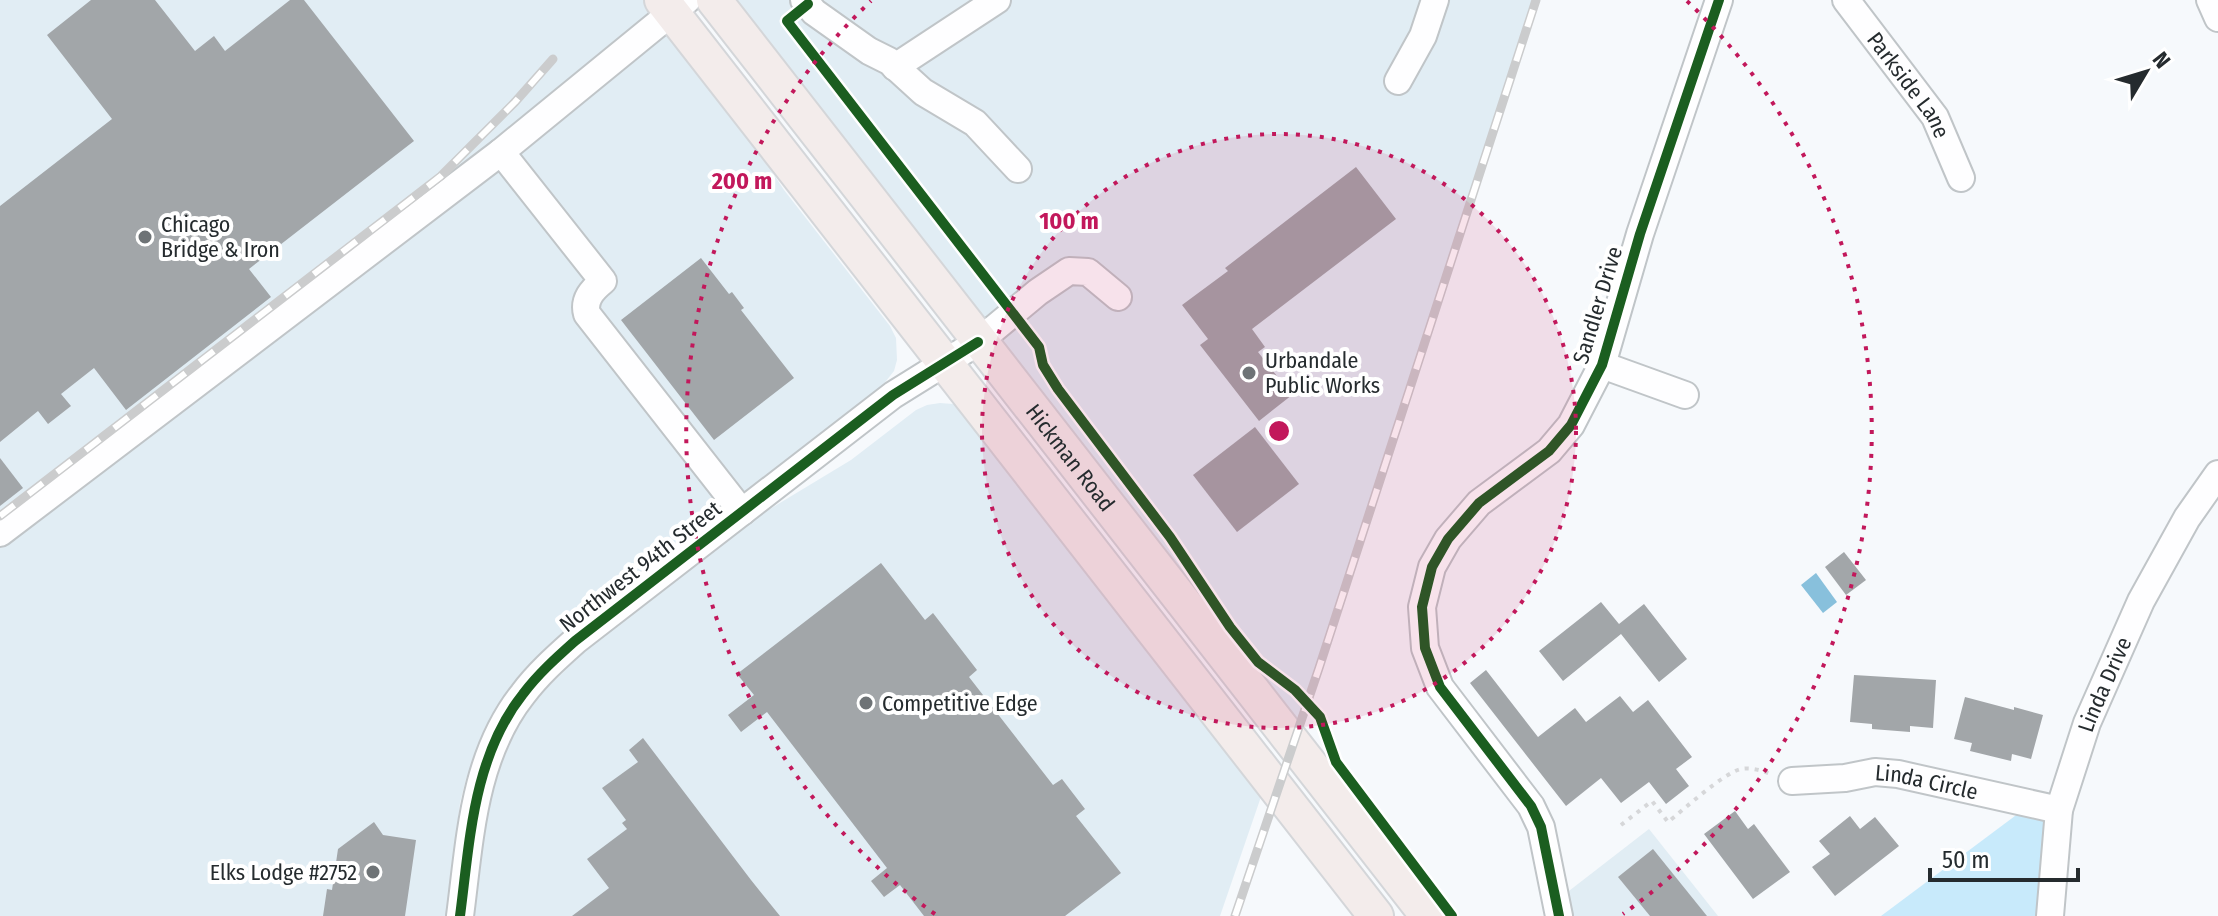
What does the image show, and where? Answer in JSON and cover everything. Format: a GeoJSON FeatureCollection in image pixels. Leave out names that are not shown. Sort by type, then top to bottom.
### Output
{"type":"FeatureCollection","features":[{"type":"Feature","properties":{"kind":"main road","name":"Hickman Road"},"geometry":{"type":"LineString","coordinates":[[714,0],[1428,916]]}},
{"type":"Feature","properties":{"kind":"main road","name":"Hickman Road"},"geometry":{"type":"LineString","coordinates":[[673,4],[945,363],[1376,916]]}},
{"type":"Feature","properties":{"kind":"street"},"geometry":{"type":"LineString","coordinates":[[804,0],[814,12],[869,51],[889,61],[923,92],[975,123],[1018,169]]}},
{"type":"Feature","properties":{"kind":"street"},"geometry":{"type":"LineString","coordinates":[[895,67],[997,0]]}},
{"type":"Feature","properties":{"kind":"street"},"geometry":{"type":"LineString","coordinates":[[1398,81],[1423,36],[1435,0]]}},
{"type":"Feature","properties":{"kind":"street","name":"Sandler Drive"},"geometry":{"type":"LineString","coordinates":[[1559,916],[1541,827],[1531,806],[1440,687],[1425,648],[1422,607],[1432,567],[1448,539],[1479,503],[1549,451],[1571,425],[1602,365],[1640,234],[1719,0]]}},
{"type":"Feature","properties":{"kind":"street","name":"Parkside Lane"},"geometry":{"type":"LineString","coordinates":[[1846,0],[1935,117],[1961,178]]}},
{"type":"Feature","properties":{"kind":"street"},"geometry":{"type":"LineString","coordinates":[[2210,0],[2218,18]]}},
{"type":"Feature","properties":{"kind":"street"},"geometry":{"type":"LineString","coordinates":[[0,533],[501,152],[673,4]]}},
{"type":"Feature","properties":{"kind":"street"},"geometry":{"type":"LineString","coordinates":[[501,152],[603,281],[587,300],[587,314],[742,512]]}},
{"type":"Feature","properties":{"kind":"street","name":"Northwest 94th Street"},"geometry":{"type":"LineString","coordinates":[[460,916],[476,797],[488,756],[521,696],[547,666],[575,641],[893,395],[978,342],[1038,292],[1069,271],[1088,272],[1118,297]]}},
{"type":"Feature","properties":{"kind":"street"},"geometry":{"type":"LineString","coordinates":[[1602,365],[1685,395]]}},
{"type":"Feature","properties":{"kind":"street","name":"Linda Drive"},"geometry":{"type":"LineString","coordinates":[[2050,916],[2059,810],[2087,723],[2141,601],[2187,518],[2218,474]]}},
{"type":"Feature","properties":{"kind":"street","name":"Linda Circle"},"geometry":{"type":"LineString","coordinates":[[1792,781],[1845,778],[1875,772],[1898,774],[2059,810]]}},
{"type":"Feature","properties":{"kind":"path"},"geometry":{"type":"LineString","coordinates":[[1621,825],[1652,801],[1668,822],[1725,777],[1741,769],[1759,770],[1792,781]]}},
{"type":"Feature","properties":{"kind":"shaded area"},"geometry":{"type":"Polygon","coordinates":[[[0,0],[649,0],[713,83],[784,190],[890,326],[896,338],[894,371],[882,386],[576,622],[520,674],[488,724],[466,779],[460,803],[446,916],[0,916],[0,0]]]}},
{"type":"Feature","properties":{"kind":"shaded area"},"geometry":{"type":"Polygon","coordinates":[[[714,0],[1536,0],[1294,744],[714,0]]]}},
{"type":"Feature","properties":{"kind":"shaded area"},"geometry":{"type":"Polygon","coordinates":[[[940,403],[964,408],[1264,788],[1220,916],[474,916],[487,812],[499,769],[519,723],[546,689],[584,652],[760,515],[851,460],[916,410],[940,403]]]}},
{"type":"Feature","properties":{"kind":"shaded area"},"geometry":{"type":"Polygon","coordinates":[[[1816,573],[1837,602],[1823,613],[1801,585],[1816,573]]]}},
{"type":"Feature","properties":{"kind":"shaded area"},"geometry":{"type":"Polygon","coordinates":[[[2031,804],[2059,810],[2050,916],[1881,916],[2031,804]]]}},
{"type":"Feature","properties":{"kind":"shaded area"},"geometry":{"type":"Polygon","coordinates":[[[1649,829],[1718,916],[1559,916],[1556,901],[1649,829]]]}},
{"type":"Feature","properties":{"kind":"building","name":"Chicago Bridge & Iron"},"geometry":{"type":"Polygon","coordinates":[[[91,0],[155,0],[195,51],[214,36],[225,51],[290,0],[304,0],[414,141],[249,269],[271,297],[126,410],[94,368],[61,394],[71,406],[48,424],[38,411],[0,442],[0,206],[112,119],[47,35],[91,0]]]}},
{"type":"Feature","properties":{"kind":"building"},"geometry":{"type":"Polygon","coordinates":[[[1356,167],[1396,219],[1252,329],[1265,347],[1258,352],[1292,395],[1259,421],[1200,345],[1208,339],[1182,305],[1356,167]]]}},
{"type":"Feature","properties":{"kind":"building"},"geometry":{"type":"Polygon","coordinates":[[[701,258],[729,294],[732,292],[744,308],[741,310],[794,378],[714,440],[621,320],[701,258]]]}},
{"type":"Feature","properties":{"kind":"building"},"geometry":{"type":"Polygon","coordinates":[[[1255,427],[1299,484],[1237,532],[1193,475],[1255,427]]]}},
{"type":"Feature","properties":{"kind":"building"},"geometry":{"type":"Polygon","coordinates":[[[0,458],[23,488],[0,506],[0,458]]]}},
{"type":"Feature","properties":{"kind":"building"},"geometry":{"type":"Polygon","coordinates":[[[1844,552],[1866,580],[1846,595],[1825,567],[1844,552]]]}},
{"type":"Feature","properties":{"kind":"building","name":"Competitive Edge"},"geometry":{"type":"Polygon","coordinates":[[[881,563],[925,620],[933,613],[977,670],[969,677],[1053,785],[1062,779],[1085,809],[1076,816],[1121,873],[1065,916],[924,916],[900,885],[884,897],[871,881],[887,868],[767,712],[741,732],[728,715],[754,695],[737,674],[881,563]]]}},
{"type":"Feature","properties":{"kind":"building"},"geometry":{"type":"Polygon","coordinates":[[[1601,602],[1619,624],[1644,604],[1687,659],[1659,682],[1621,634],[1563,681],[1539,651],[1601,602]]]}},
{"type":"Feature","properties":{"kind":"building"},"geometry":{"type":"Polygon","coordinates":[[[1486,670],[1538,737],[1575,708],[1586,722],[1620,696],[1633,712],[1648,700],[1692,757],[1676,769],[1689,786],[1666,804],[1649,782],[1621,803],[1601,778],[1566,806],[1470,683],[1486,670]]]}},
{"type":"Feature","properties":{"kind":"building"},"geometry":{"type":"Polygon","coordinates":[[[1854,675],[1936,680],[1933,728],[1910,726],[1910,732],[1872,729],[1872,724],[1850,722],[1854,675]]]}},
{"type":"Feature","properties":{"kind":"building"},"geometry":{"type":"Polygon","coordinates":[[[1965,697],[2043,715],[2031,759],[2012,754],[2011,761],[1970,751],[1972,743],[1954,739],[1965,697]]]}},
{"type":"Feature","properties":{"kind":"building"},"geometry":{"type":"Polygon","coordinates":[[[643,738],[780,916],[572,916],[609,888],[587,859],[627,829],[622,823],[626,820],[602,788],[638,762],[629,750],[643,738]]]}},
{"type":"Feature","properties":{"kind":"building"},"geometry":{"type":"Polygon","coordinates":[[[1735,811],[1748,829],[1754,824],[1790,872],[1753,899],[1704,834],[1735,811]]]}},
{"type":"Feature","properties":{"kind":"building"},"geometry":{"type":"Polygon","coordinates":[[[1850,816],[1860,829],[1875,817],[1899,846],[1835,896],[1812,867],[1830,854],[1819,841],[1850,816]]]}},
{"type":"Feature","properties":{"kind":"building","name":"Elks Lodge #2752"},"geometry":{"type":"Polygon","coordinates":[[[374,822],[383,835],[416,840],[405,916],[323,916],[327,889],[332,890],[338,849],[374,822]]]}},
{"type":"Feature","properties":{"kind":"building"},"geometry":{"type":"Polygon","coordinates":[[[1653,849],[1707,916],[1650,916],[1618,877],[1653,849]]]}},
{"type":"Feature","properties":{"kind":"railway"},"geometry":{"type":"LineString","coordinates":[[1235,916],[1536,0]]}},
{"type":"Feature","properties":{"kind":"railway"},"geometry":{"type":"LineString","coordinates":[[0,516],[441,176],[553,59]]}},
{"type":"Feature","properties":{"kind":"cycle path"},"geometry":{"type":"LineString","coordinates":[[1559,916],[1541,827],[1531,806],[1440,687],[1425,648],[1422,607],[1432,567],[1448,539],[1479,503],[1549,451],[1571,425],[1602,365],[1640,234],[1719,0]]}},
{"type":"Feature","properties":{"kind":"cycle path"},"geometry":{"type":"LineString","coordinates":[[808,4],[787,21],[1039,347],[1043,365],[1058,389],[1170,537],[1230,627],[1258,662],[1295,690],[1320,717],[1336,762],[1452,916]]}},
{"type":"Feature","properties":{"kind":"cycle path"},"geometry":{"type":"LineString","coordinates":[[460,916],[471,829],[484,772],[506,719],[535,680],[575,641],[893,395],[978,342]]}},
{"type":"Feature","properties":{"kind":"place","name":"Chicago Bridge & Iron"},"geometry":{"type":"Point","coordinates":[145,237]}},
{"type":"Feature","properties":{"kind":"place","name":"Urbandale Public Works"},"geometry":{"type":"Point","coordinates":[1249,373]}},
{"type":"Feature","properties":{"kind":"place","name":"Competitive Edge"},"geometry":{"type":"Point","coordinates":[866,703]}},
{"type":"Feature","properties":{"kind":"place","name":"Elks Lodge #2752"},"geometry":{"type":"Point","coordinates":[373,872]}}]}
